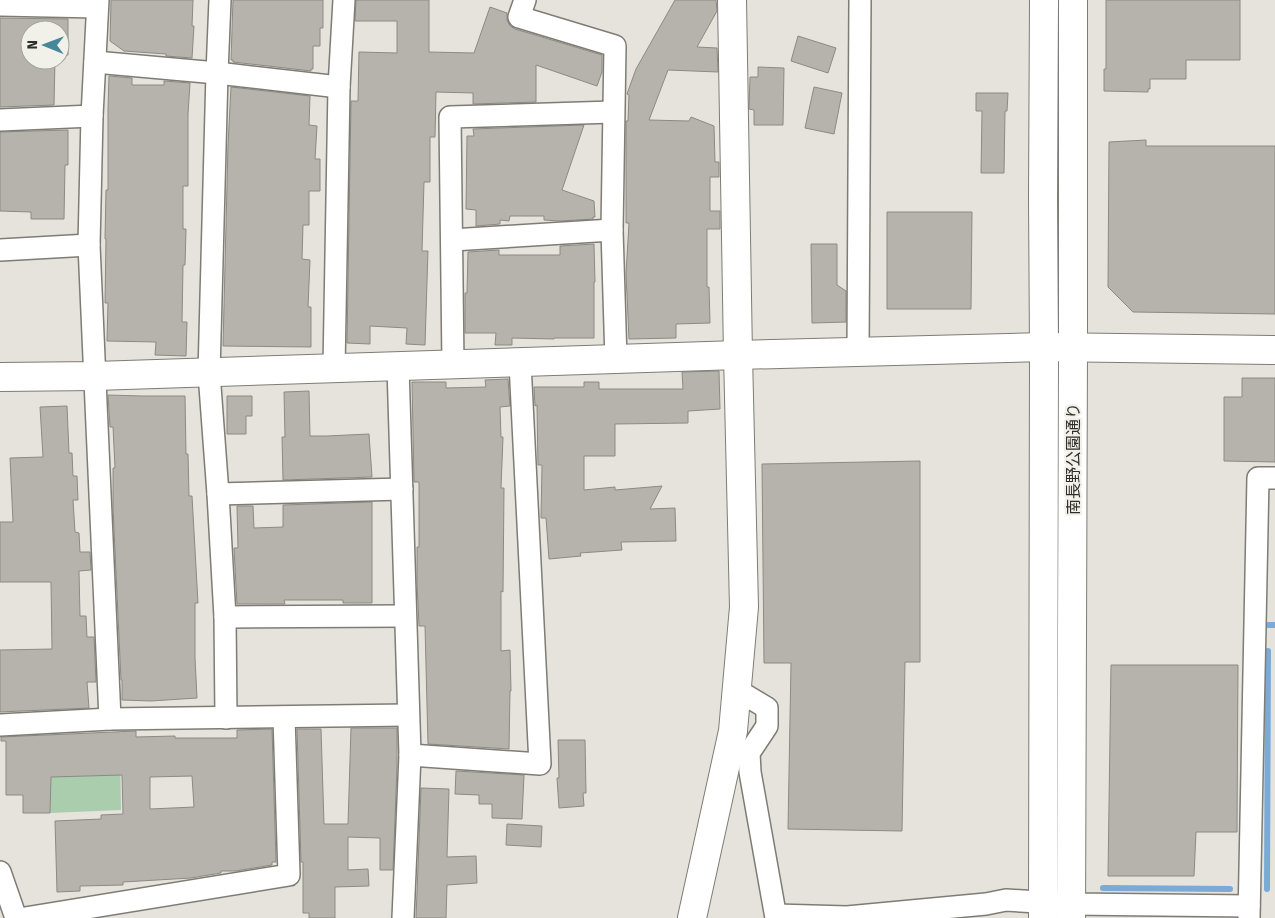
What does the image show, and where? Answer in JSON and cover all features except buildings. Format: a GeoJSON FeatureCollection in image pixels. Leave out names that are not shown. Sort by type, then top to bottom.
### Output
{"type":"FeatureCollection","features":[{"type":"Feature","properties":{"kind":"street"},"geometry":{"type":"LineString","coordinates":[[220,0],[210,373],[225,617],[226,718]]}},
{"type":"Feature","properties":{"kind":"street"},"geometry":{"type":"LineString","coordinates":[[334,369],[339,87],[344,0]]}},
{"type":"Feature","properties":{"kind":"street"},"geometry":{"type":"LineString","coordinates":[[525,0],[519,17],[614,46],[612,230],[616,360]]}},
{"type":"Feature","properties":{"kind":"street"},"geometry":{"type":"LineString","coordinates":[[692,918],[733,731],[744,607],[732,0]]}},
{"type":"Feature","properties":{"kind":"street"},"geometry":{"type":"LineString","coordinates":[[858,352],[860,0]]}},
{"type":"Feature","properties":{"kind":"street","name":"南長野公園通り"},"geometry":{"type":"LineString","coordinates":[[1043,910],[1044,0]]}},
{"type":"Feature","properties":{"kind":"street","name":"南長野公園通り"},"geometry":{"type":"LineString","coordinates":[[1071,911],[1073,0]]}},
{"type":"Feature","properties":{"kind":"street"},"geometry":{"type":"LineString","coordinates":[[0,5],[98,4],[92,116],[89,245],[110,719]]}},
{"type":"Feature","properties":{"kind":"street"},"geometry":{"type":"LineString","coordinates":[[95,62],[339,87]]}},
{"type":"Feature","properties":{"kind":"street"},"geometry":{"type":"LineString","coordinates":[[453,365],[450,117],[613,112]]}},
{"type":"Feature","properties":{"kind":"street"},"geometry":{"type":"LineString","coordinates":[[0,120],[92,116]]}},
{"type":"Feature","properties":{"kind":"street"},"geometry":{"type":"LineString","coordinates":[[452,240],[612,230]]}},
{"type":"Feature","properties":{"kind":"street"},"geometry":{"type":"LineString","coordinates":[[0,250],[89,245]]}},
{"type":"Feature","properties":{"kind":"street"},"geometry":{"type":"LineString","coordinates":[[0,377],[210,373],[738,355],[1044,347],[1275,350]]}},
{"type":"Feature","properties":{"kind":"street"},"geometry":{"type":"LineString","coordinates":[[410,755],[540,764],[520,363]]}},
{"type":"Feature","properties":{"kind":"street"},"geometry":{"type":"LineString","coordinates":[[398,367],[410,755],[403,918]]}},
{"type":"Feature","properties":{"kind":"street"},"geometry":{"type":"LineString","coordinates":[[737,690],[767,708],[767,726],[749,752],[750,772],[776,917],[846,917],[986,911],[1006,900],[1043,910],[1249,912],[1265,635],[1258,478],[1275,478]]}},
{"type":"Feature","properties":{"kind":"street"},"geometry":{"type":"LineString","coordinates":[[218,494],[402,489]]}},
{"type":"Feature","properties":{"kind":"street"},"geometry":{"type":"LineString","coordinates":[[225,617],[405,616]]}},
{"type":"Feature","properties":{"kind":"street"},"geometry":{"type":"LineString","coordinates":[[0,725],[110,719],[408,715]]}},
{"type":"Feature","properties":{"kind":"street"},"geometry":{"type":"LineString","coordinates":[[25,918],[289,875],[284,717]]}},
{"type":"Feature","properties":{"kind":"street"},"geometry":{"type":"LineString","coordinates":[[0,872],[16,918]]}},
{"type":"Feature","properties":{"kind":"green space"},"geometry":{"type":"Polygon","coordinates":[[[120,749],[121,810],[50,813],[51,781],[42,760],[120,749]]]}},
{"type":"Feature","properties":{"kind":"waterway"},"geometry":{"type":"LineString","coordinates":[[1268,625],[1275,625]]}},
{"type":"Feature","properties":{"kind":"waterway"},"geometry":{"type":"LineString","coordinates":[[1267,889],[1268,651]]}},
{"type":"Feature","properties":{"kind":"waterway"},"geometry":{"type":"LineString","coordinates":[[1103,888],[1230,889]]}}]}
